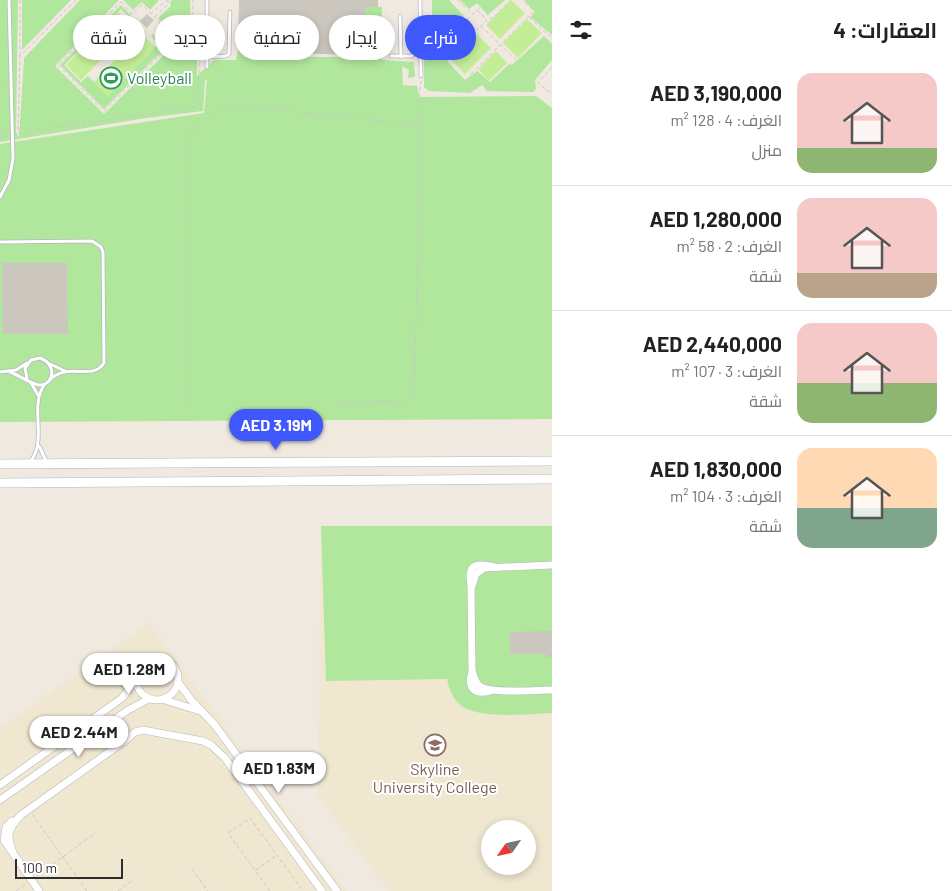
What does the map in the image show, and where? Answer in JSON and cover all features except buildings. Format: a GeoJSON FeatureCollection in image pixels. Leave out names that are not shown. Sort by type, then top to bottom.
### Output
{"type":"FeatureCollection","features":[{"type":"Feature","properties":{"kind":"street"},"geometry":{"type":"LineString","coordinates":[[0,464],[552,461]]}},
{"type":"Feature","properties":{"kind":"street"},"geometry":{"type":"LineString","coordinates":[[0,483],[551,480]]}},
{"type":"Feature","properties":{"kind":"street"},"geometry":{"type":"LineString","coordinates":[[552,565],[495,566],[480,570],[476,574],[472,586],[472,670],[478,684],[493,690],[552,690]]}},
{"type":"Feature","properties":{"kind":"street"},"geometry":{"type":"LineString","coordinates":[[0,785],[122,698],[136,680],[142,664],[150,659],[167,660],[178,673],[175,691],[164,700]]}},
{"type":"Feature","properties":{"kind":"street"},"geometry":{"type":"LineString","coordinates":[[136,680],[140,691],[149,699],[164,700],[203,712]]}},
{"type":"Feature","properties":{"kind":"street"},"geometry":{"type":"LineString","coordinates":[[178,682],[192,701],[214,724],[337,891]]}},
{"type":"Feature","properties":{"kind":"street"},"geometry":{"type":"LineString","coordinates":[[0,800],[128,710],[149,699]]}},
{"type":"Feature","properties":{"kind":"street"},"geometry":{"type":"LineString","coordinates":[[39,891],[4,840],[4,831],[9,823],[124,742],[132,734],[139,730],[147,730],[192,739],[211,745],[225,758],[322,891]]}},
{"type":"Feature","properties":{"kind":"lane"},"geometry":{"type":"LineString","coordinates":[[0,197],[12,172],[9,0]]}},
{"type":"Feature","properties":{"kind":"lane"},"geometry":{"type":"LineString","coordinates":[[206,0],[206,15]]}},
{"type":"Feature","properties":{"kind":"lane"},"geometry":{"type":"LineString","coordinates":[[420,0],[420,15]]}},
{"type":"Feature","properties":{"kind":"lane"},"geometry":{"type":"LineString","coordinates":[[225,56],[229,54],[230,12]]}},
{"type":"Feature","properties":{"kind":"lane"},"geometry":{"type":"LineString","coordinates":[[400,16],[401,57]]}},
{"type":"Feature","properties":{"kind":"lane"},"geometry":{"type":"LineString","coordinates":[[395,56],[405,57]]}},
{"type":"Feature","properties":{"kind":"lane"},"geometry":{"type":"LineString","coordinates":[[207,60],[207,66]]}},
{"type":"Feature","properties":{"kind":"lane"},"geometry":{"type":"LineString","coordinates":[[421,60],[421,76]]}},
{"type":"Feature","properties":{"kind":"lane"},"geometry":{"type":"LineString","coordinates":[[0,242],[92,241],[101,247],[103,252],[104,363],[92,371],[65,372],[44,384],[38,396],[38,445],[34,456],[27,464]]}},
{"type":"Feature","properties":{"kind":"lane"},"geometry":{"type":"LineString","coordinates":[[10,372],[36,358],[45,359],[65,372]]}},
{"type":"Feature","properties":{"kind":"lane"},"geometry":{"type":"LineString","coordinates":[[49,362],[52,371],[50,379]]}},
{"type":"Feature","properties":{"kind":"lane"},"geometry":{"type":"LineString","coordinates":[[27,379],[25,374],[28,363]]}},
{"type":"Feature","properties":{"kind":"lane"},"geometry":{"type":"LineString","coordinates":[[0,372],[10,372],[27,379],[38,396]]}},
{"type":"Feature","properties":{"kind":"lane"},"geometry":{"type":"LineString","coordinates":[[31,383],[37,385],[44,384]]}},
{"type":"Feature","properties":{"kind":"lane"},"geometry":{"type":"LineString","coordinates":[[38,445],[48,464]]}},
{"type":"Feature","properties":{"kind":"path"},"geometry":{"type":"LineString","coordinates":[[20,0],[18,133],[197,107],[200,49],[193,49],[192,0]]}},
{"type":"Feature","properties":{"kind":"path"},"geometry":{"type":"LineString","coordinates":[[20,56],[76,0]]}},
{"type":"Feature","properties":{"kind":"path"},"geometry":{"type":"LineString","coordinates":[[150,14],[167,0]]}},
{"type":"Feature","properties":{"kind":"path"},"geometry":{"type":"LineString","coordinates":[[158,15],[168,4],[167,0]]}},
{"type":"Feature","properties":{"kind":"path"},"geometry":{"type":"LineString","coordinates":[[458,0],[473,14]]}},
{"type":"Feature","properties":{"kind":"path"},"geometry":{"type":"LineString","coordinates":[[477,10],[487,20],[476,31],[466,21],[477,10],[481,7],[492,19],[511,0]]}},
{"type":"Feature","properties":{"kind":"path"},"geometry":{"type":"LineString","coordinates":[[471,74],[534,11],[523,0]]}},
{"type":"Feature","properties":{"kind":"path"},"geometry":{"type":"LineString","coordinates":[[155,18],[142,5],[132,14],[121,2],[58,65],[104,112],[155,60]]}},
{"type":"Feature","properties":{"kind":"path"},"geometry":{"type":"LineString","coordinates":[[529,17],[552,38]]}},
{"type":"Feature","properties":{"kind":"path"},"geometry":{"type":"LineString","coordinates":[[481,26],[516,60]]}},
{"type":"Feature","properties":{"kind":"path"},"geometry":{"type":"LineString","coordinates":[[552,67],[538,83],[552,94]]}},
{"type":"Feature","properties":{"kind":"path"},"geometry":{"type":"LineString","coordinates":[[336,402],[404,401],[410,398],[414,392],[419,97],[421,76]]}},
{"type":"Feature","properties":{"kind":"path"},"geometry":{"type":"LineString","coordinates":[[187,407],[186,142],[194,127],[212,113],[229,106],[351,117],[420,126]]}},
{"type":"Feature","properties":{"kind":"path"},"geometry":{"type":"LineString","coordinates":[[0,135],[12,134]]}},
{"type":"Feature","properties":{"kind":"path"},"geometry":{"type":"LineString","coordinates":[[29,810],[87,891]]}},
{"type":"Feature","properties":{"kind":"path"},"geometry":{"type":"LineString","coordinates":[[270,891],[228,833],[250,818],[303,891]]}},
{"type":"Feature","properties":{"kind":"path"},"geometry":{"type":"LineString","coordinates":[[16,891],[96,833]]}},
{"type":"Feature","properties":{"kind":"path"},"geometry":{"type":"LineString","coordinates":[[255,870],[276,855]]}},
{"type":"Feature","properties":{"kind":"path"},"geometry":{"type":"LineString","coordinates":[[192,869],[208,891]]}},
{"type":"Feature","properties":{"kind":"path"},"geometry":{"type":"LineString","coordinates":[[118,891],[134,879]]}},
{"type":"Feature","properties":{"kind":"shaded area","name":"Skyline University College"},"geometry":{"type":"Polygon","coordinates":[[[321,526],[552,526],[552,891],[388,891],[318,796],[321,526]]]}},
{"type":"Feature","properties":{"kind":"shaded area"},"geometry":{"type":"Polygon","coordinates":[[[149,623],[347,891],[0,891],[0,728],[149,623]]]}},
{"type":"Feature","properties":{"kind":"green space"},"geometry":{"type":"Polygon","coordinates":[[[0,0],[18,0],[16,132],[19,138],[24,58],[80,0],[119,0],[104,15],[73,15],[73,47],[55,66],[104,114],[159,60],[197,60],[197,76],[214,60],[319,60],[319,57],[329,57],[329,60],[414,62],[415,77],[408,78],[409,70],[402,66],[403,85],[417,86],[419,97],[536,96],[552,108],[552,419],[0,422],[0,144],[204,113],[207,80],[205,80],[203,111],[146,118],[0,142],[0,0]]]}},
{"type":"Feature","properties":{"kind":"green space"},"geometry":{"type":"Polygon","coordinates":[[[22,0],[71,0],[22,50],[22,0]]]}},
{"type":"Feature","properties":{"kind":"green space"},"geometry":{"type":"Polygon","coordinates":[[[123,0],[159,0],[150,10],[142,2],[133,10],[123,0]]]}},
{"type":"Feature","properties":{"kind":"green space"},"geometry":{"type":"Polygon","coordinates":[[[172,0],[190,0],[191,15],[161,15],[171,6],[170,2],[172,0]]]}},
{"type":"Feature","properties":{"kind":"green space"},"geometry":{"type":"Polygon","coordinates":[[[432,0],[449,0],[463,15],[432,15],[432,0]]]}},
{"type":"Feature","properties":{"kind":"green space"},"geometry":{"type":"Polygon","coordinates":[[[460,0],[505,0],[488,15],[477,3],[469,9],[460,0]]]}},
{"type":"Feature","properties":{"kind":"green space"},"geometry":{"type":"Polygon","coordinates":[[[511,0],[525,13],[500,39],[486,25],[511,0]]]}},
{"type":"Feature","properties":{"kind":"green space"},"geometry":{"type":"Polygon","coordinates":[[[524,0],[552,0],[552,35],[530,17],[535,12],[524,0]]]}},
{"type":"Feature","properties":{"kind":"green space"},"geometry":{"type":"Polygon","coordinates":[[[121,5],[130,15],[127,15],[121,9],[115,15],[111,15],[121,5]]]}},
{"type":"Feature","properties":{"kind":"green space"},"geometry":{"type":"Polygon","coordinates":[[[365,7],[382,7],[382,15],[365,15],[365,7]]]}},
{"type":"Feature","properties":{"kind":"green space"},"geometry":{"type":"Polygon","coordinates":[[[527,19],[542,33],[518,58],[503,43],[527,19]]]}},
{"type":"Feature","properties":{"kind":"green space"},"geometry":{"type":"Polygon","coordinates":[[[476,35],[491,48],[465,74],[451,60],[476,60],[476,35]]]}},
{"type":"Feature","properties":{"kind":"green space"},"geometry":{"type":"Polygon","coordinates":[[[544,36],[552,44],[552,60],[535,80],[536,89],[533,92],[487,91],[482,85],[470,93],[429,91],[424,87],[424,60],[448,60],[465,80],[477,71],[490,82],[544,36]]]}},
{"type":"Feature","properties":{"kind":"green space","name":"Volleyball"},"geometry":{"type":"Polygon","coordinates":[[[145,37],[155,47],[145,57],[145,37]]]}},
{"type":"Feature","properties":{"kind":"green space"},"geometry":{"type":"Polygon","coordinates":[[[155,47],[155,58],[104,109],[60,65],[73,52],[73,56],[64,65],[81,82],[88,76],[108,96],[143,60],[145,60],[145,58],[155,47]]]}},
{"type":"Feature","properties":{"kind":"green space"},"geometry":{"type":"Polygon","coordinates":[[[496,51],[507,63],[489,81],[478,69],[496,51]]]}},
{"type":"Feature","properties":{"kind":"green space"},"geometry":{"type":"Polygon","coordinates":[[[73,58],[73,60],[101,60],[81,80],[66,65],[73,58]]]}},
{"type":"Feature","properties":{"kind":"green space","name":"Volleyball"},"geometry":{"type":"Polygon","coordinates":[[[115,60],[143,60],[108,96],[94,82],[115,60]]]}},
{"type":"Feature","properties":{"kind":"green space"},"geometry":{"type":"Polygon","coordinates":[[[321,526],[552,526],[552,713],[503,715],[467,709],[454,698],[447,679],[326,681],[321,526]]]}},
{"type":"Feature","properties":{"kind":"place","name":"Volleyball"},"geometry":{"type":"Point","coordinates":[111,78]}},
{"type":"Feature","properties":{"kind":"place","name":"Skyline University College"},"geometry":{"type":"Point","coordinates":[435,745]}}]}
